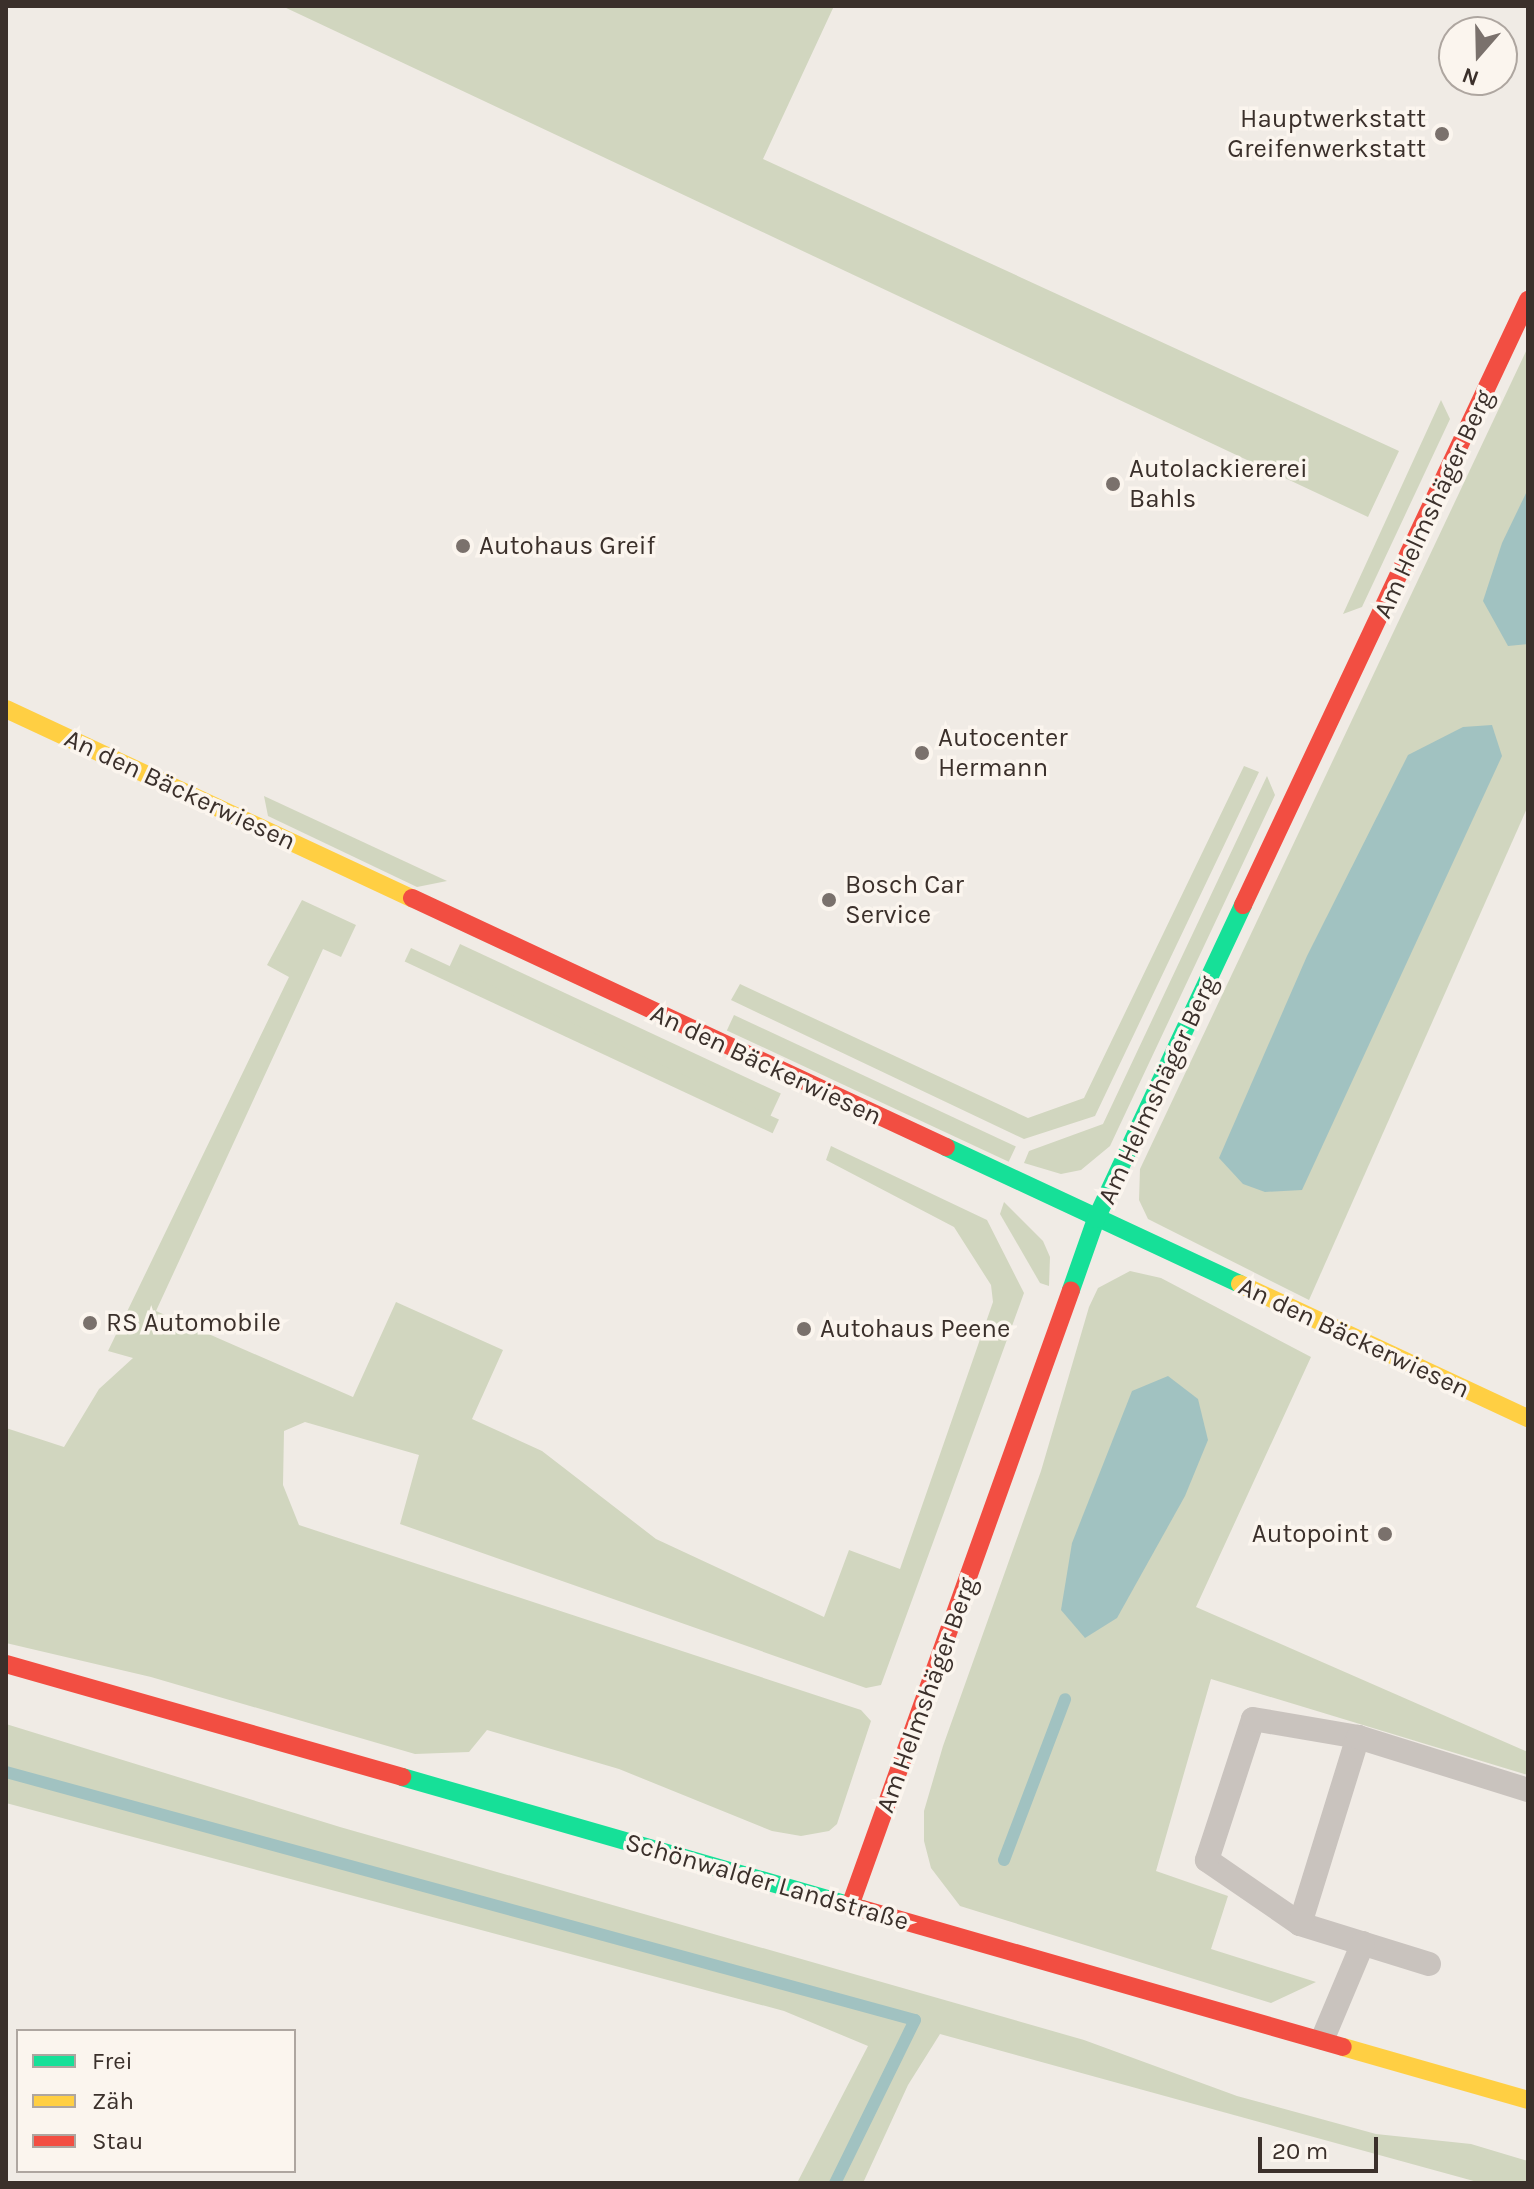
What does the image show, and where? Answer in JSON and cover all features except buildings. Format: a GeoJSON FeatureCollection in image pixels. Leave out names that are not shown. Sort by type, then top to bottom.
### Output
{"type":"FeatureCollection","features":[{"type":"Feature","properties":{"kind":"street","name":"Am Helmshäger Berg"},"geometry":{"type":"LineString","coordinates":[[850,1906],[1096,1219],[1528,300]]}},
{"type":"Feature","properties":{"kind":"street","name":"An den Bäckerwiesen"},"geometry":{"type":"LineString","coordinates":[[6,709],[1528,1418]]}},
{"type":"Feature","properties":{"kind":"street","name":"Schönwalder Landstraße"},"geometry":{"type":"LineString","coordinates":[[6,1664],[1323,2038],[1528,2100]]}},
{"type":"Feature","properties":{"kind":"lane"},"geometry":{"type":"LineString","coordinates":[[1429,1964],[1300,1924],[1207,1860],[1253,1719],[1358,1737],[1528,1790]]}},
{"type":"Feature","properties":{"kind":"lane"},"geometry":{"type":"LineString","coordinates":[[1300,1924],[1358,1737]]}},
{"type":"Feature","properties":{"kind":"lane"},"geometry":{"type":"LineString","coordinates":[[1323,2038],[1363,1943]]}},
{"type":"Feature","properties":{"kind":"green space"},"geometry":{"type":"Polygon","coordinates":[[[282,6],[834,6],[763,159],[1399,451],[1368,517],[282,6]]]}},
{"type":"Feature","properties":{"kind":"green space"},"geometry":{"type":"Polygon","coordinates":[[[1528,347],[1528,806],[1309,1300],[1148,1219],[1139,1200],[1140,1169],[1528,347]]]}},
{"type":"Feature","properties":{"kind":"green space"},"geometry":{"type":"Polygon","coordinates":[[[1441,400],[1450,419],[1362,607],[1343,614],[1441,400]]]}},
{"type":"Feature","properties":{"kind":"green space"},"geometry":{"type":"Polygon","coordinates":[[[1244,766],[1259,772],[1095,1116],[1024,1139],[731,1000],[740,984],[1028,1118],[1084,1098],[1244,766]]]}},
{"type":"Feature","properties":{"kind":"green space"},"geometry":{"type":"Polygon","coordinates":[[[1267,776],[1275,795],[1110,1146],[1081,1170],[1061,1174],[1024,1163],[1029,1151],[1103,1124],[1267,776]]]}},
{"type":"Feature","properties":{"kind":"green space"},"geometry":{"type":"Polygon","coordinates":[[[264,796],[447,881],[417,887],[268,816],[264,796]]]}},
{"type":"Feature","properties":{"kind":"green space"},"geometry":{"type":"Polygon","coordinates":[[[302,900],[356,925],[341,957],[323,949],[156,1311],[353,1397],[396,1302],[503,1350],[472,1419],[542,1451],[656,1539],[824,1617],[849,1550],[900,1569],[993,1302],[991,1285],[954,1227],[826,1160],[831,1146],[987,1220],[1024,1293],[881,1685],[866,1688],[400,1524],[419,1455],[305,1422],[284,1431],[283,1485],[299,1525],[861,1710],[871,1721],[837,1824],[829,1831],[801,1836],[772,1831],[619,1769],[487,1730],[469,1752],[415,1754],[151,1677],[6,1643],[6,1428],[64,1447],[99,1389],[133,1358],[108,1351],[289,977],[267,965],[302,900]]]}},
{"type":"Feature","properties":{"kind":"green space"},"geometry":{"type":"Polygon","coordinates":[[[460,944],[781,1094],[767,1124],[446,974],[460,944]]]}},
{"type":"Feature","properties":{"kind":"green space"},"geometry":{"type":"Polygon","coordinates":[[[411,948],[779,1120],[773,1133],[405,962],[411,948]]]}},
{"type":"Feature","properties":{"kind":"green space"},"geometry":{"type":"Polygon","coordinates":[[[734,1015],[1016,1146],[1009,1162],[727,1030],[734,1015]]]}},
{"type":"Feature","properties":{"kind":"green space"},"geometry":{"type":"Polygon","coordinates":[[[1004,1202],[1043,1241],[1050,1257],[1049,1286],[1040,1283],[1000,1214],[1004,1202]]]}},
{"type":"Feature","properties":{"kind":"green space"},"geometry":{"type":"Polygon","coordinates":[[[1130,1271],[1161,1278],[1311,1357],[1196,1607],[1528,1752],[1528,1775],[1211,1679],[1156,1871],[1228,1896],[1211,1949],[1316,1982],[1271,2003],[960,1906],[931,1868],[924,1841],[924,1811],[943,1746],[1041,1471],[1089,1307],[1098,1288],[1130,1271]]]}},
{"type":"Feature","properties":{"kind":"green space"},"geometry":{"type":"Polygon","coordinates":[[[6,1724],[340,1827],[1084,2040],[1237,2096],[1376,2134],[1471,2144],[1528,2161],[1528,2183],[1481,2183],[940,2034],[908,2085],[863,2183],[797,2183],[868,2046],[784,2011],[6,1803],[6,1724]]]}},
{"type":"Feature","properties":{"kind":"water"},"geometry":{"type":"Polygon","coordinates":[[[1528,489],[1528,644],[1508,646],[1483,601],[1502,543],[1528,489]]]}},
{"type":"Feature","properties":{"kind":"water"},"geometry":{"type":"Polygon","coordinates":[[[1492,725],[1502,756],[1302,1190],[1265,1192],[1243,1184],[1219,1158],[1307,956],[1408,755],[1463,727],[1492,725]]]}},
{"type":"Feature","properties":{"kind":"water"},"geometry":{"type":"Polygon","coordinates":[[[1168,1376],[1198,1399],[1208,1440],[1185,1496],[1117,1618],[1085,1638],[1061,1610],[1072,1543],[1132,1391],[1168,1376]]]}},
{"type":"Feature","properties":{"kind":"waterway"},"geometry":{"type":"LineString","coordinates":[[1004,1860],[1065,1699]]}},
{"type":"Feature","properties":{"kind":"waterway"},"geometry":{"type":"LineString","coordinates":[[6,1772],[915,2020],[835,2183]]}},
{"type":"Feature","properties":{"kind":"traffic: fast"},"geometry":{"type":"LineString","coordinates":[[1071,1290],[1096,1219],[1243,905]]}},
{"type":"Feature","properties":{"kind":"traffic: fast"},"geometry":{"type":"LineString","coordinates":[[946,1147],[1240,1284]]}},
{"type":"Feature","properties":{"kind":"traffic: fast"},"geometry":{"type":"LineString","coordinates":[[402,1777],[862,1909]]}},
{"type":"Feature","properties":{"kind":"traffic: slow"},"geometry":{"type":"LineString","coordinates":[[6,709],[412,898]]}},
{"type":"Feature","properties":{"kind":"traffic: slow"},"geometry":{"type":"LineString","coordinates":[[1240,1284],[1528,1418]]}},
{"type":"Feature","properties":{"kind":"traffic: slow"},"geometry":{"type":"LineString","coordinates":[[1343,2047],[1528,2100]]}},
{"type":"Feature","properties":{"kind":"traffic: jam"},"geometry":{"type":"LineString","coordinates":[[1243,905],[1528,300]]}},
{"type":"Feature","properties":{"kind":"traffic: jam"},"geometry":{"type":"LineString","coordinates":[[412,898],[946,1147]]}},
{"type":"Feature","properties":{"kind":"traffic: jam"},"geometry":{"type":"LineString","coordinates":[[850,1906],[1071,1290]]}},
{"type":"Feature","properties":{"kind":"traffic: jam"},"geometry":{"type":"LineString","coordinates":[[6,1664],[402,1777]]}},
{"type":"Feature","properties":{"kind":"traffic: jam"},"geometry":{"type":"LineString","coordinates":[[862,1909],[1343,2047]]}},
{"type":"Feature","properties":{"kind":"place","name":"Hauptwerkstatt Greifenwerkstatt"},"geometry":{"type":"Point","coordinates":[1442,134]}},
{"type":"Feature","properties":{"kind":"place","name":"Autolackiererei Bahls"},"geometry":{"type":"Point","coordinates":[1113,484]}},
{"type":"Feature","properties":{"kind":"place","name":"Autohaus Greif"},"geometry":{"type":"Point","coordinates":[463,546]}},
{"type":"Feature","properties":{"kind":"place","name":"Autocenter Hermann"},"geometry":{"type":"Point","coordinates":[922,753]}},
{"type":"Feature","properties":{"kind":"place","name":"Bosch Car Service"},"geometry":{"type":"Point","coordinates":[829,900]}},
{"type":"Feature","properties":{"kind":"place","name":"RS Automobile"},"geometry":{"type":"Point","coordinates":[90,1323]}},
{"type":"Feature","properties":{"kind":"place","name":"Autohaus Peene"},"geometry":{"type":"Point","coordinates":[804,1329]}},
{"type":"Feature","properties":{"kind":"place","name":"Autopoint"},"geometry":{"type":"Point","coordinates":[1385,1534]}}]}
